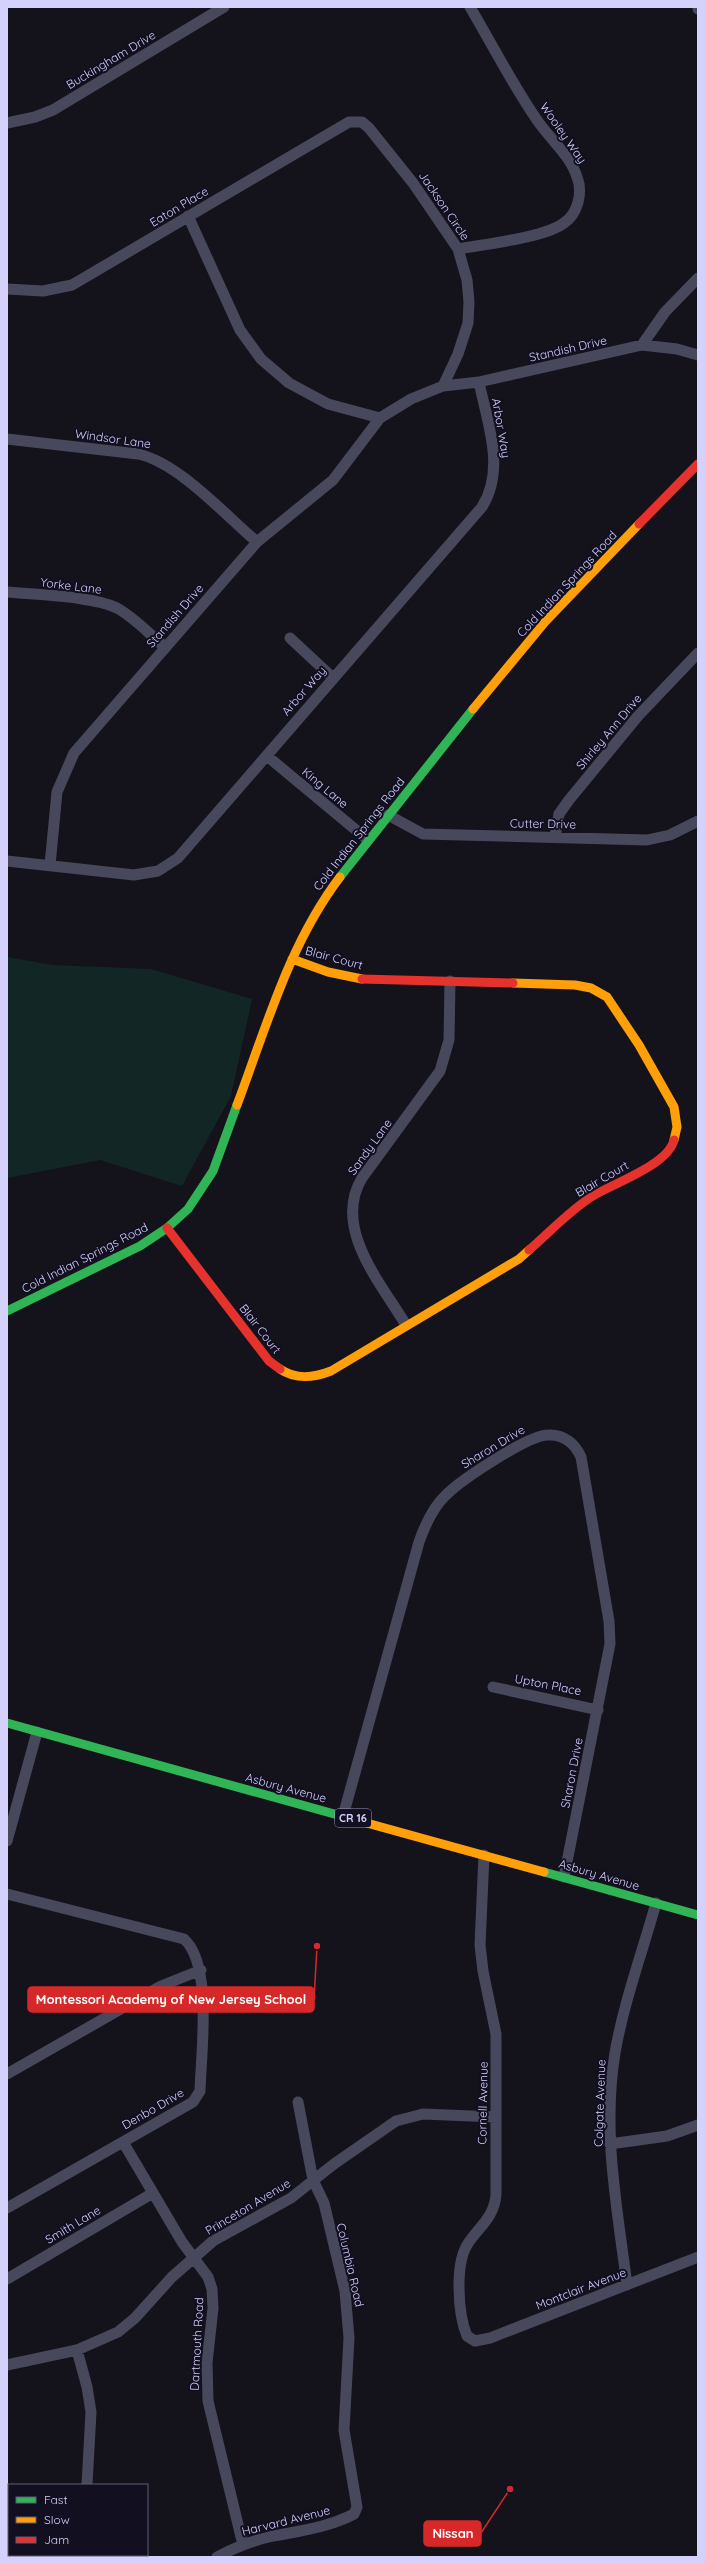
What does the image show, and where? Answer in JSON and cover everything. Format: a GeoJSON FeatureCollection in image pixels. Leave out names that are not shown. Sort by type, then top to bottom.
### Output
{"type":"FeatureCollection","features":[{"type":"Feature","properties":{"kind":"street","name":"Buckingham Drive"},"geometry":{"type":"LineString","coordinates":[[7,122],[35,117],[53,110],[224,7]]}},
{"type":"Feature","properties":{"kind":"street","name":"Wooley Way"},"geometry":{"type":"LineString","coordinates":[[458,249],[541,232],[558,227],[565,223],[576,209],[580,189],[571,165],[536,119],[470,7]]}},
{"type":"Feature","properties":{"kind":"street","name":"Jackson Circle"},"geometry":{"type":"LineString","coordinates":[[356,121],[369,128],[413,182],[458,249],[467,280],[470,302],[468,323],[458,354],[443,386]]}},
{"type":"Feature","properties":{"kind":"street","name":"Eaton Place"},"geometry":{"type":"LineString","coordinates":[[7,289],[43,291],[72,285],[348,122],[356,121]]}},
{"type":"Feature","properties":{"kind":"street"},"geometry":{"type":"LineString","coordinates":[[188,216],[240,330],[261,358],[289,383],[328,404],[380,418],[411,399],[443,386]]}},
{"type":"Feature","properties":{"kind":"street"},"geometry":{"type":"LineString","coordinates":[[642,345],[664,312],[698,278]]}},
{"type":"Feature","properties":{"kind":"street","name":"Standish Drive"},"geometry":{"type":"LineString","coordinates":[[443,386],[479,382],[642,345],[678,349],[698,355]]}},
{"type":"Feature","properties":{"kind":"street","name":"Arbor Way"},"geometry":{"type":"LineString","coordinates":[[7,861],[134,876],[158,871],[178,858],[487,500],[493,483],[495,460],[479,382]]}},
{"type":"Feature","properties":{"kind":"street","name":"Standish Drive"},"geometry":{"type":"LineString","coordinates":[[50,865],[55,802],[68,764],[82,744],[257,542],[333,480],[380,418]]}},
{"type":"Feature","properties":{"kind":"street","name":"Windsor Lane"},"geometry":{"type":"LineString","coordinates":[[7,439],[131,453],[151,457],[176,472],[257,542]]}},
{"type":"Feature","properties":{"kind":"street","name":"Cold Indian Springs Road"},"geometry":{"type":"LineString","coordinates":[[8,1307],[113,1260],[167,1228],[188,1210],[213,1171],[292,959],[324,898],[388,815],[545,622],[698,464]]}},
{"type":"Feature","properties":{"kind":"street","name":"Yorke Lane"},"geometry":{"type":"LineString","coordinates":[[7,592],[96,602],[111,606],[131,617],[165,647]]}},
{"type":"Feature","properties":{"kind":"street"},"geometry":{"type":"LineString","coordinates":[[290,638],[333,678]]}},
{"type":"Feature","properties":{"kind":"street","name":"Shirley Ann Drive"},"geometry":{"type":"LineString","coordinates":[[555,837],[559,814],[568,800],[638,716],[698,653]]}},
{"type":"Feature","properties":{"kind":"street","name":"King Lane"},"geometry":{"type":"LineString","coordinates":[[267,756],[368,840]]}},
{"type":"Feature","properties":{"kind":"street","name":"Cutter Drive"},"geometry":{"type":"LineString","coordinates":[[388,815],[423,834],[653,839],[678,832],[698,821]]}},
{"type":"Feature","properties":{"kind":"street","name":"Blair Court"},"geometry":{"type":"LineString","coordinates":[[167,1228],[269,1361],[289,1376],[300,1378],[320,1376],[519,1259],[591,1197],[661,1160],[673,1144],[678,1127],[674,1106],[623,1020],[607,996],[600,991],[575,985],[361,979],[328,972],[292,959]]}},
{"type":"Feature","properties":{"kind":"street","name":"Sandy Lane"},"geometry":{"type":"LineString","coordinates":[[406,1325],[358,1243],[352,1223],[353,1198],[362,1178],[440,1071],[448,1040],[450,982]]}},
{"type":"Feature","properties":{"kind":"street","name":"Sharon Drive"},"geometry":{"type":"LineString","coordinates":[[344,1816],[419,1542],[428,1520],[446,1495],[466,1478],[539,1436],[547,1435],[561,1437],[573,1444],[582,1457],[610,1632],[609,1655],[564,1877]]}},
{"type":"Feature","properties":{"kind":"street","name":"Upton Place"},"geometry":{"type":"LineString","coordinates":[[493,1687],[598,1710]]}},
{"type":"Feature","properties":{"kind":"street","name":"Asbury Avenue"},"geometry":{"type":"LineString","coordinates":[[7,1723],[698,1915]]}},
{"type":"Feature","properties":{"kind":"street"},"geometry":{"type":"LineString","coordinates":[[7,1841],[37,1732]]}},
{"type":"Feature","properties":{"kind":"street","name":"Cornell Avenue"},"geometry":{"type":"LineString","coordinates":[[473,2340],[467,2336],[463,2320],[460,2264],[468,2243],[487,2221],[495,2205],[496,2034],[483,1971],[480,1944],[484,1855]]}},
{"type":"Feature","properties":{"kind":"street","name":"Denbo Drive"},"geometry":{"type":"LineString","coordinates":[[7,1894],[176,1935],[191,1945],[201,1970],[203,1998],[200,2091],[198,2097],[124,2142],[7,2208]]}},
{"type":"Feature","properties":{"kind":"street","name":"Colgate Avenue"},"geometry":{"type":"LineString","coordinates":[[627,2285],[613,2190],[610,2144],[615,2052],[656,1903]]}},
{"type":"Feature","properties":{"kind":"street"},"geometry":{"type":"LineString","coordinates":[[7,2074],[161,1986],[201,1970]]}},
{"type":"Feature","properties":{"kind":"street","name":"Columbia Road"},"geometry":{"type":"LineString","coordinates":[[298,2102],[313,2180],[324,2203],[347,2307],[349,2338],[344,2430],[357,2507]]}},
{"type":"Feature","properties":{"kind":"street","name":"Princeton Avenue"},"geometry":{"type":"LineString","coordinates":[[7,2365],[76,2350],[101,2341],[127,2325],[172,2277],[214,2241],[272,2210],[388,2125],[403,2118],[423,2114],[495,2117]]}},
{"type":"Feature","properties":{"kind":"street"},"geometry":{"type":"LineString","coordinates":[[610,2144],[667,2136],[698,2125]]}},
{"type":"Feature","properties":{"kind":"street","name":"Dartmouth Road"},"geometry":{"type":"LineString","coordinates":[[124,2142],[193,2260],[208,2278],[212,2289],[213,2308],[207,2363],[208,2401],[243,2545]]}},
{"type":"Feature","properties":{"kind":"street","name":"Smith Lane"},"geometry":{"type":"LineString","coordinates":[[7,2280],[153,2193]]}},
{"type":"Feature","properties":{"kind":"street","name":"Montclair Avenue"},"geometry":{"type":"LineString","coordinates":[[473,2340],[479,2341],[490,2338],[698,2258]]}},
{"type":"Feature","properties":{"kind":"street"},"geometry":{"type":"LineString","coordinates":[[76,2350],[87,2387],[91,2412],[88,2484]]}},
{"type":"Feature","properties":{"kind":"street","name":"Harvard Avenue"},"geometry":{"type":"LineString","coordinates":[[217,2557],[243,2545],[334,2522],[354,2514],[357,2507]]}},
{"type":"Feature","properties":{"kind":"green space"},"geometry":{"type":"Polygon","coordinates":[[[7,957],[52,965],[151,969],[252,999],[231,1096],[182,1186],[100,1160],[7,1178],[7,957]]]}},
{"type":"Feature","properties":{"kind":"traffic: fast"},"geometry":{"type":"LineString","coordinates":[[340,877],[473,709]]}},
{"type":"Feature","properties":{"kind":"traffic: fast"},"geometry":{"type":"LineString","coordinates":[[7,1311],[140,1246],[167,1228],[188,1209],[213,1171],[237,1105]]}},
{"type":"Feature","properties":{"kind":"traffic: fast"},"geometry":{"type":"LineString","coordinates":[[7,1723],[345,1817]]}},
{"type":"Feature","properties":{"kind":"traffic: fast"},"geometry":{"type":"LineString","coordinates":[[544,1872],[698,1915]]}},
{"type":"Feature","properties":{"kind":"traffic: slow"},"geometry":{"type":"LineString","coordinates":[[473,709],[545,622],[639,524]]}},
{"type":"Feature","properties":{"kind":"traffic: slow"},"geometry":{"type":"LineString","coordinates":[[237,1105],[280,987],[293,958],[306,930],[340,877]]}},
{"type":"Feature","properties":{"kind":"traffic: slow"},"geometry":{"type":"LineString","coordinates":[[292,959],[328,972],[362,979]]}},
{"type":"Feature","properties":{"kind":"traffic: slow"},"geometry":{"type":"LineString","coordinates":[[513,983],[575,985],[591,988],[607,997],[639,1045],[674,1107],[677,1127],[674,1140]]}},
{"type":"Feature","properties":{"kind":"traffic: slow"},"geometry":{"type":"LineString","coordinates":[[280,1369],[292,1375],[305,1377],[331,1371],[519,1259],[529,1250]]}},
{"type":"Feature","properties":{"kind":"traffic: slow"},"geometry":{"type":"LineString","coordinates":[[345,1817],[544,1872]]}},
{"type":"Feature","properties":{"kind":"traffic: jam"},"geometry":{"type":"LineString","coordinates":[[639,524],[698,464]]}},
{"type":"Feature","properties":{"kind":"traffic: jam"},"geometry":{"type":"LineString","coordinates":[[362,979],[513,983]]}},
{"type":"Feature","properties":{"kind":"traffic: jam"},"geometry":{"type":"LineString","coordinates":[[529,1250],[568,1214],[585,1201],[639,1172],[662,1157],[670,1149],[674,1140]]}},
{"type":"Feature","properties":{"kind":"traffic: jam"},"geometry":{"type":"LineString","coordinates":[[167,1228],[269,1361],[280,1369]]}},
{"type":"Feature","properties":{"kind":"place","name":"Montessori Academy of New Jersey School"},"geometry":{"type":"Point","coordinates":[317,1946]}},
{"type":"Feature","properties":{"kind":"place","name":"Nissan"},"geometry":{"type":"Point","coordinates":[510,2489]}}]}
